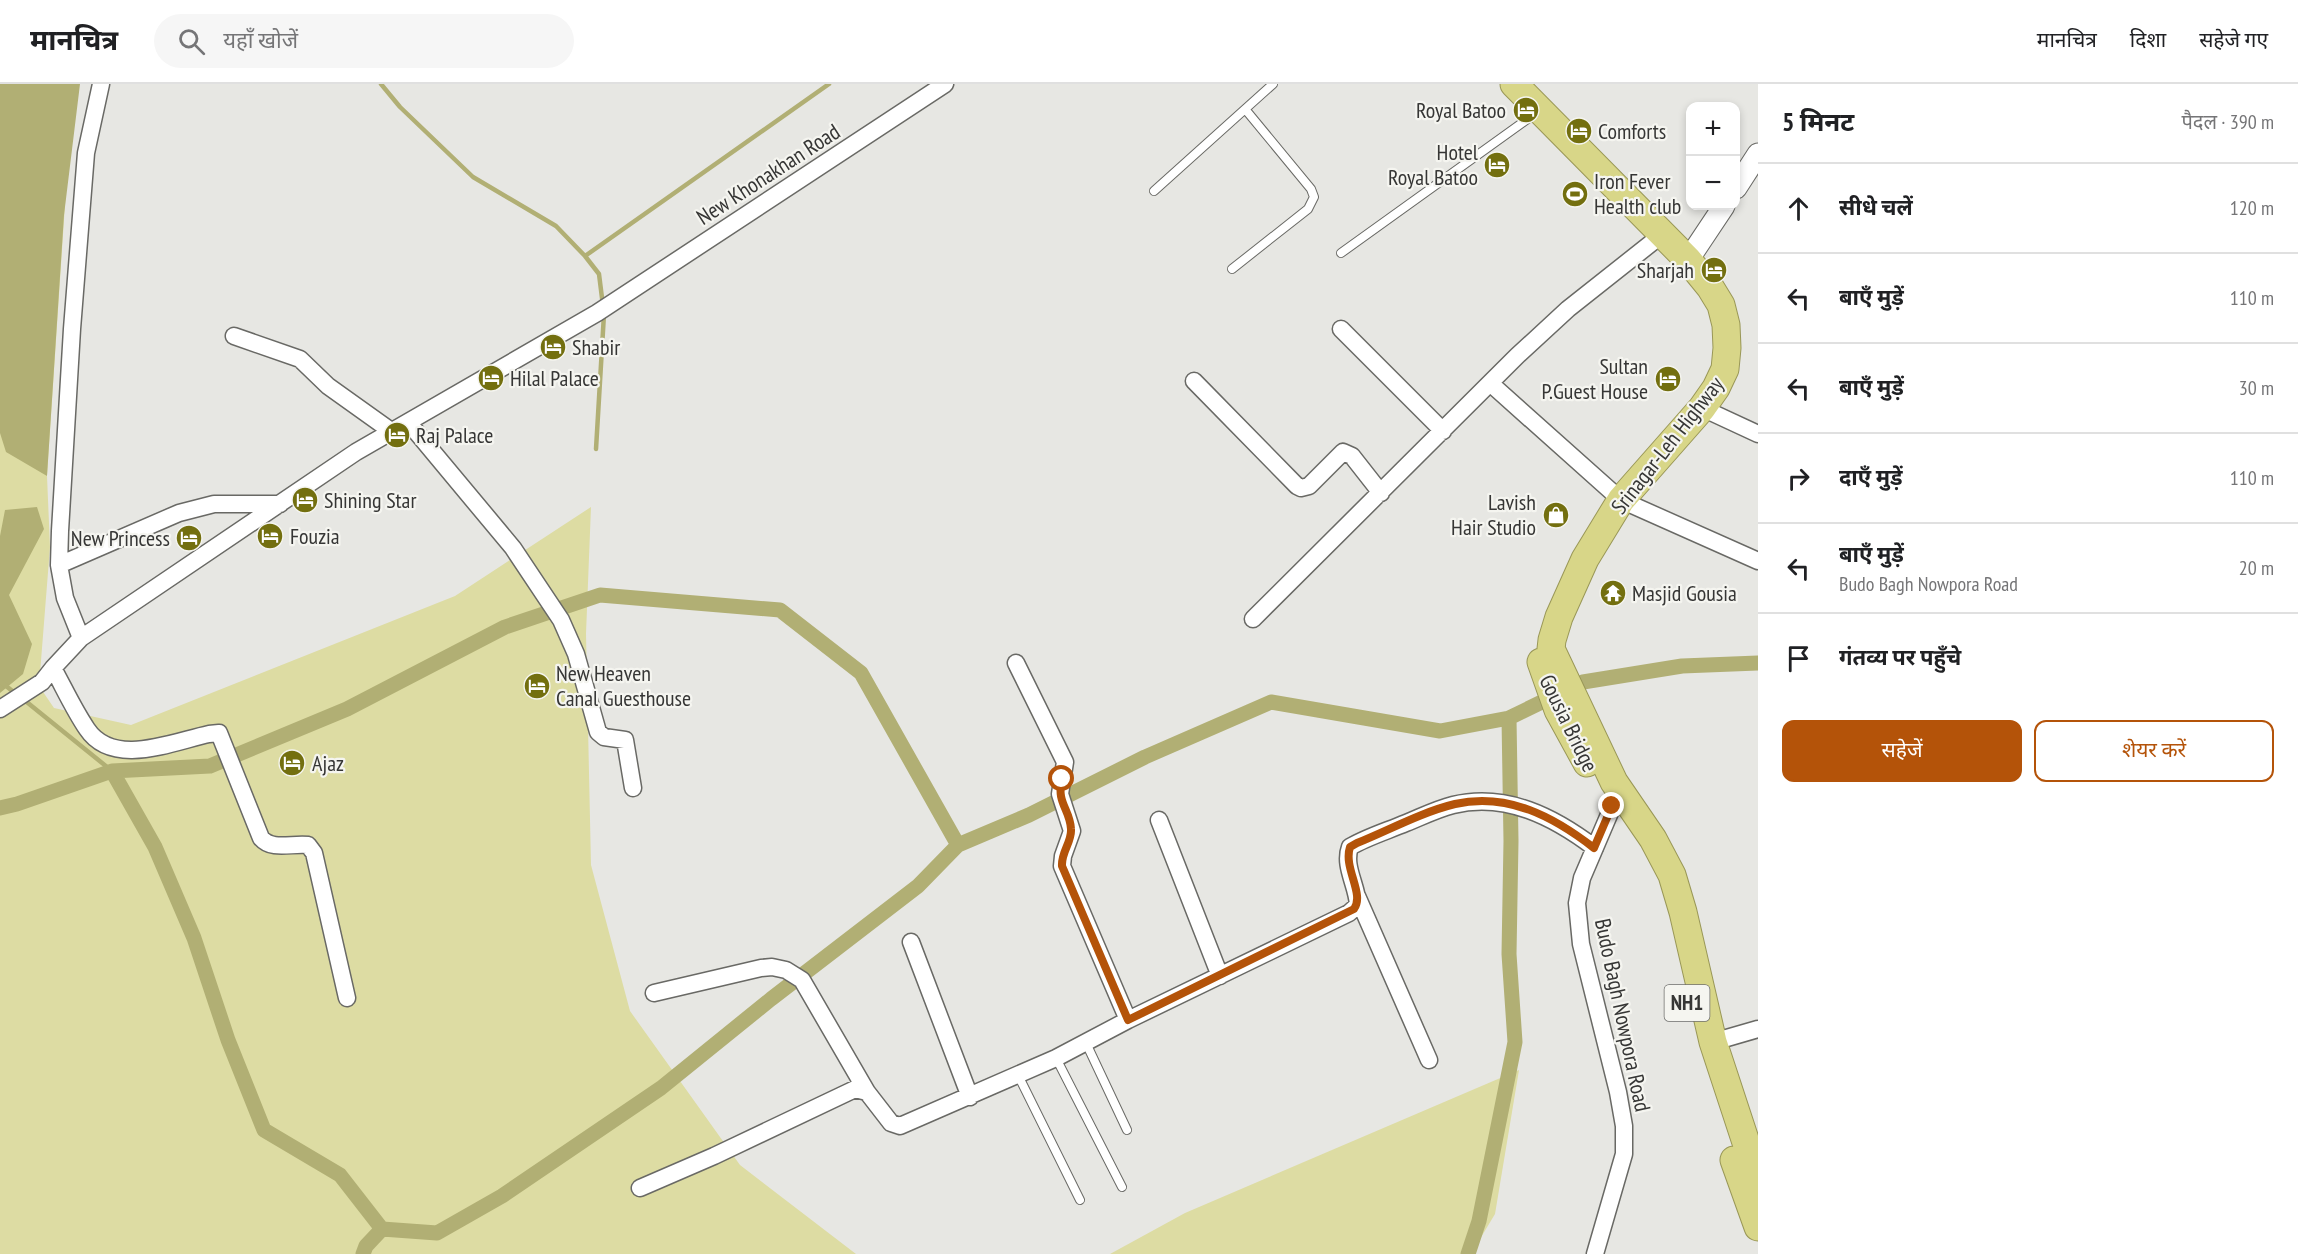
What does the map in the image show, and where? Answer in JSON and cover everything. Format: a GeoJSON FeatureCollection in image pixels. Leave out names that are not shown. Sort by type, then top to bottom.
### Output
{"type":"FeatureCollection","features":[{"type":"Feature","properties":{"kind":"highway","name":"Srinagar-Leh Highway"},"geometry":{"type":"LineString","coordinates":[[1514,84],[1664,233],[1688,260],[1721,305],[1726,325],[1725,369],[1716,388],[1702,408],[1621,500],[1585,559],[1568,576],[1547,616],[1540,640],[1547,657]]}},
{"type":"Feature","properties":{"kind":"highway","name":"Gousia Bridge"},"geometry":{"type":"LineString","coordinates":[[1547,657],[1544,676],[1557,710],[1611,791]]}},
{"type":"Feature","properties":{"kind":"highway","name":"NH1"},"geometry":{"type":"LineString","coordinates":[[1611,791],[1653,838],[1672,875],[1683,912],[1713,1042],[1758,1179]]}},
{"type":"Feature","properties":{"kind":"highway","name":"NH1"},"geometry":{"type":"LineString","coordinates":[[1611,791],[1662,890],[1703,1065],[1758,1227]]}},
{"type":"Feature","properties":{"kind":"street"},"geometry":{"type":"LineString","coordinates":[[81,638],[65,598],[59,565],[72,329],[85,164],[101,84]]}},
{"type":"Feature","properties":{"kind":"street","name":"New Khonakhan Road"},"geometry":{"type":"LineString","coordinates":[[6,706],[42,682],[81,638],[356,452],[615,302],[945,84]]}},
{"type":"Feature","properties":{"kind":"street"},"geometry":{"type":"LineString","coordinates":[[1740,182],[1758,154]]}},
{"type":"Feature","properties":{"kind":"street"},"geometry":{"type":"LineString","coordinates":[[1688,260],[1721,210]]}},
{"type":"Feature","properties":{"kind":"street"},"geometry":{"type":"LineString","coordinates":[[1253,619],[1490,383],[1568,309],[1664,233]]}},
{"type":"Feature","properties":{"kind":"street"},"geometry":{"type":"LineString","coordinates":[[1341,329],[1443,431]]}},
{"type":"Feature","properties":{"kind":"street"},"geometry":{"type":"LineString","coordinates":[[234,336],[300,359],[328,386],[391,431]]}},
{"type":"Feature","properties":{"kind":"street"},"geometry":{"type":"LineString","coordinates":[[1194,381],[1301,489],[1309,486],[1343,452],[1352,456],[1381,493]]}},
{"type":"Feature","properties":{"kind":"street"},"geometry":{"type":"LineString","coordinates":[[1490,383],[1621,500],[1758,561]]}},
{"type":"Feature","properties":{"kind":"street"},"geometry":{"type":"LineString","coordinates":[[1702,408],[1758,434]]}},
{"type":"Feature","properties":{"kind":"street"},"geometry":{"type":"LineString","coordinates":[[408,422],[513,548],[561,620],[574,647],[598,732],[604,737],[625,740],[633,788]]}},
{"type":"Feature","properties":{"kind":"street"},"geometry":{"type":"LineString","coordinates":[[59,565],[179,513],[214,504],[280,504]]}},
{"type":"Feature","properties":{"kind":"street"},"geometry":{"type":"LineString","coordinates":[[1016,663],[1065,762],[1060,794],[1072,831],[1062,866],[1128,1020]]}},
{"type":"Feature","properties":{"kind":"street"},"geometry":{"type":"LineString","coordinates":[[53,668],[87,730],[105,747],[142,749],[209,734],[219,734],[264,841],[275,845],[308,845],[314,853],[346,998]]}},
{"type":"Feature","properties":{"kind":"street","name":"Budo Bagh Nowpora Road"},"geometry":{"type":"LineString","coordinates":[[1595,1254],[1617,1181],[1624,1145],[1624,1126],[1618,1092],[1581,944],[1577,903],[1582,878],[1594,848],[1611,791]]}},
{"type":"Feature","properties":{"kind":"street"},"geometry":{"type":"LineString","coordinates":[[1429,1059],[1357,896],[1348,863],[1350,847],[1443,808],[1469,802],[1503,803],[1528,808],[1568,828],[1594,848]]}},
{"type":"Feature","properties":{"kind":"street"},"geometry":{"type":"LineString","coordinates":[[1159,820],[1220,976]]}},
{"type":"Feature","properties":{"kind":"street"},"geometry":{"type":"LineString","coordinates":[[654,993],[761,968],[772,967],[786,970],[802,981],[867,1092],[891,1123],[900,1126],[1056,1058],[1128,1020],[1349,913],[1358,905],[1357,896]]}},
{"type":"Feature","properties":{"kind":"street"},"geometry":{"type":"LineString","coordinates":[[911,942],[970,1096]]}},
{"type":"Feature","properties":{"kind":"street"},"geometry":{"type":"LineString","coordinates":[[1713,1042],[1758,1029]]}},
{"type":"Feature","properties":{"kind":"street"},"geometry":{"type":"LineString","coordinates":[[640,1188],[714,1156],[855,1089],[867,1092]]}},
{"type":"Feature","properties":{"kind":"lane"},"geometry":{"type":"LineString","coordinates":[[1154,191],[1273,84]]}},
{"type":"Feature","properties":{"kind":"lane"},"geometry":{"type":"LineString","coordinates":[[1232,269],[1308,209],[1314,197],[1311,189],[1245,109]]}},
{"type":"Feature","properties":{"kind":"lane"},"geometry":{"type":"LineString","coordinates":[[1341,253],[1539,111]]}},
{"type":"Feature","properties":{"kind":"lane"},"geometry":{"type":"LineString","coordinates":[[1086,1043],[1127,1130]]}},
{"type":"Feature","properties":{"kind":"lane"},"geometry":{"type":"LineString","coordinates":[[1056,1058],[1122,1187]]}},
{"type":"Feature","properties":{"kind":"lane"},"geometry":{"type":"LineString","coordinates":[[1018,1076],[1080,1200]]}},
{"type":"Feature","properties":{"kind":"shaded area"},"geometry":{"type":"Polygon","coordinates":[[[0,84],[73,84],[47,476],[50,547],[39,686],[54,708],[131,725],[455,596],[591,507],[586,634],[591,865],[630,1011],[740,1165],[856,1254],[0,1254],[0,84]]]}},
{"type":"Feature","properties":{"kind":"shaded area"},"geometry":{"type":"Polygon","coordinates":[[[0,84],[80,84],[64,215],[47,476],[6,452],[0,433],[0,84]]]}},
{"type":"Feature","properties":{"kind":"shaded area"},"geometry":{"type":"Polygon","coordinates":[[[37,507],[44,529],[9,595],[32,644],[23,674],[0,693],[0,536],[5,510],[37,507]]]}},
{"type":"Feature","properties":{"kind":"shaded area"},"geometry":{"type":"Polygon","coordinates":[[[1519,1070],[1495,1214],[1471,1254],[1110,1254],[1185,1213],[1519,1070]]]}},
{"type":"Feature","properties":{"kind":"waterway"},"geometry":{"type":"LineString","coordinates":[[381,84],[400,107],[473,177],[556,226],[599,274],[603,306]]}},
{"type":"Feature","properties":{"kind":"waterway"},"geometry":{"type":"LineString","coordinates":[[585,256],[829,84]]}},
{"type":"Feature","properties":{"kind":"waterway"},"geometry":{"type":"LineString","coordinates":[[596,449],[604,314]]}},
{"type":"Feature","properties":{"kind":"waterway"},"geometry":{"type":"LineString","coordinates":[[0,808],[112,771],[210,766],[347,709],[505,627],[600,595],[780,610],[861,673],[958,845]]}},
{"type":"Feature","properties":{"kind":"waterway"},"geometry":{"type":"LineString","coordinates":[[363,1254],[366,1246],[382,1229],[437,1233],[502,1196],[661,1088],[771,999],[918,886],[958,845],[1029,815],[1145,757],[1271,702],[1440,731],[1509,718],[1583,682],[1682,666],[1758,663]]}},
{"type":"Feature","properties":{"kind":"waterway"},"geometry":{"type":"LineString","coordinates":[[0,681],[16,694]]}},
{"type":"Feature","properties":{"kind":"waterway"},"geometry":{"type":"LineString","coordinates":[[23,699],[112,771]]}},
{"type":"Feature","properties":{"kind":"waterway"},"geometry":{"type":"LineString","coordinates":[[1468,1254],[1479,1221],[1515,1042],[1509,954],[1511,841],[1509,718]]}},
{"type":"Feature","properties":{"kind":"waterway"},"geometry":{"type":"LineString","coordinates":[[112,771],[155,847],[194,938],[228,1040],[264,1130],[340,1175],[382,1229]]}},
{"type":"Feature","properties":{"kind":"place","name":"Royal Batoo"},"geometry":{"type":"Point","coordinates":[1526,110]}},
{"type":"Feature","properties":{"kind":"place","name":"Comforts"},"geometry":{"type":"Point","coordinates":[1579,131]}},
{"type":"Feature","properties":{"kind":"place","name":"Hotel Royal Batoo"},"geometry":{"type":"Point","coordinates":[1497,165]}},
{"type":"Feature","properties":{"kind":"place","name":"Iron Fever Health club"},"geometry":{"type":"Point","coordinates":[1575,194]}},
{"type":"Feature","properties":{"kind":"place","name":"Sharjah"},"geometry":{"type":"Point","coordinates":[1714,270]}},
{"type":"Feature","properties":{"kind":"place","name":"Shabir"},"geometry":{"type":"Point","coordinates":[553,347]}},
{"type":"Feature","properties":{"kind":"place","name":"Hilal Palace"},"geometry":{"type":"Point","coordinates":[491,378]}},
{"type":"Feature","properties":{"kind":"place","name":"Sultan P.Guest House"},"geometry":{"type":"Point","coordinates":[1668,379]}},
{"type":"Feature","properties":{"kind":"place","name":"Raj Palace"},"geometry":{"type":"Point","coordinates":[397,435]}},
{"type":"Feature","properties":{"kind":"place","name":"Shining Star"},"geometry":{"type":"Point","coordinates":[305,500]}},
{"type":"Feature","properties":{"kind":"place","name":"Lavish Hair Studio"},"geometry":{"type":"Point","coordinates":[1556,515]}},
{"type":"Feature","properties":{"kind":"place","name":"Fouzia"},"geometry":{"type":"Point","coordinates":[270,536]}},
{"type":"Feature","properties":{"kind":"place","name":"New Princess"},"geometry":{"type":"Point","coordinates":[189,538]}},
{"type":"Feature","properties":{"kind":"place","name":"Masjid Gousia"},"geometry":{"type":"Point","coordinates":[1613,593]}},
{"type":"Feature","properties":{"kind":"place","name":"New Heaven Canal Guesthouse"},"geometry":{"type":"Point","coordinates":[537,686]}},
{"type":"Feature","properties":{"kind":"place","name":"Ajaz"},"geometry":{"type":"Point","coordinates":[292,763]}},
{"type":"Feature","properties":{"kind":"route"},"geometry":{"type":"LineString","coordinates":[[1062,779],[1060,794],[1072,831],[1062,866],[1128,1020],[1349,913],[1358,905],[1347,855],[1350,847],[1357,843],[1455,804],[1483,802],[1528,808],[1555,820],[1594,848],[1612,806]]}}]}
